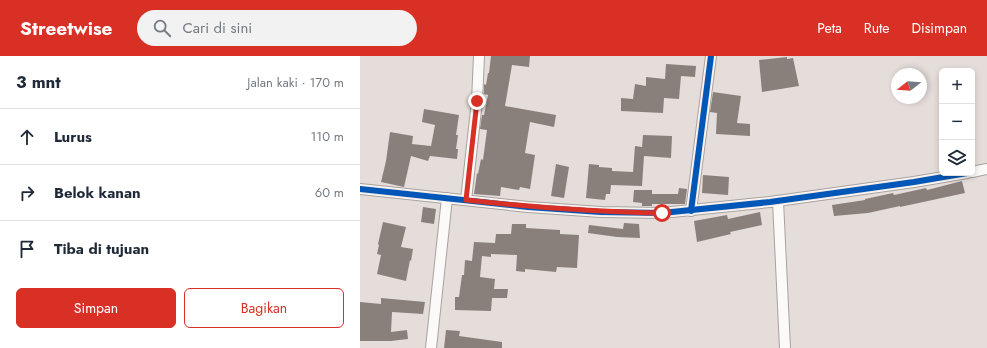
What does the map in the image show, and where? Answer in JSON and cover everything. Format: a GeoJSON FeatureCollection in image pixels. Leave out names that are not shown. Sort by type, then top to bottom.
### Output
{"type":"FeatureCollection","features":[{"type":"Feature","properties":{"kind":"street"},"geometry":{"type":"LineString","coordinates":[[466,200],[477,101],[479,56]]}},
{"type":"Feature","properties":{"kind":"street"},"geometry":{"type":"LineString","coordinates":[[691,211],[711,56]]}},
{"type":"Feature","properties":{"kind":"street"},"geometry":{"type":"LineString","coordinates":[[975,171],[987,169]]}},
{"type":"Feature","properties":{"kind":"street"},"geometry":{"type":"LineString","coordinates":[[360,189],[528,207],[601,212],[662,213],[691,211],[778,200],[949,176]]}},
{"type":"Feature","properties":{"kind":"street"},"geometry":{"type":"LineString","coordinates":[[432,348],[447,198]]}},
{"type":"Feature","properties":{"kind":"street"},"geometry":{"type":"LineString","coordinates":[[778,200],[785,348]]}},
{"type":"Feature","properties":{"kind":"building"},"geometry":{"type":"Polygon","coordinates":[[[491,56],[530,56],[529,67],[512,65],[505,106],[556,115],[554,127],[530,122],[525,153],[535,155],[530,189],[520,187],[519,190],[501,187],[500,196],[474,194],[477,173],[478,174],[481,159],[483,160],[487,130],[480,129],[482,115],[484,115],[488,95],[484,94],[484,84],[486,85],[491,56]]]}},
{"type":"Feature","properties":{"kind":"building"},"geometry":{"type":"Polygon","coordinates":[[[787,57],[787,59],[793,58],[799,86],[762,92],[759,60],[787,57]]]}},
{"type":"Feature","properties":{"kind":"building"},"geometry":{"type":"Polygon","coordinates":[[[666,64],[696,66],[695,77],[681,76],[679,99],[664,98],[663,113],[621,111],[621,98],[633,99],[635,84],[646,86],[646,77],[665,79],[666,64]]]}},
{"type":"Feature","properties":{"kind":"building"},"geometry":{"type":"Polygon","coordinates":[[[713,92],[741,96],[737,123],[750,124],[750,136],[716,134],[717,113],[710,112],[713,92]]]}},
{"type":"Feature","properties":{"kind":"building"},"geometry":{"type":"Polygon","coordinates":[[[424,109],[459,115],[456,135],[458,135],[456,149],[458,149],[457,159],[430,156],[428,161],[411,156],[404,187],[381,182],[386,161],[390,132],[413,136],[412,144],[431,146],[435,125],[422,122],[424,109]]]}},
{"type":"Feature","properties":{"kind":"building"},"geometry":{"type":"Polygon","coordinates":[[[643,135],[672,136],[671,158],[644,156],[642,186],[611,185],[610,194],[606,194],[605,200],[586,198],[589,164],[599,165],[599,167],[612,168],[612,171],[633,172],[635,146],[642,147],[643,135]]]}},
{"type":"Feature","properties":{"kind":"building"},"geometry":{"type":"Polygon","coordinates":[[[556,164],[569,167],[564,198],[551,196],[556,164]]]}},
{"type":"Feature","properties":{"kind":"building"},"geometry":{"type":"Polygon","coordinates":[[[703,175],[729,177],[728,195],[702,193],[703,175]]]}},
{"type":"Feature","properties":{"kind":"building"},"geometry":{"type":"Polygon","coordinates":[[[962,181],[965,193],[868,213],[834,216],[832,205],[865,200],[893,193],[894,195],[926,188],[927,190],[962,181]]]}},
{"type":"Feature","properties":{"kind":"building"},"geometry":{"type":"Polygon","coordinates":[[[679,188],[687,189],[685,204],[652,204],[652,206],[642,206],[642,203],[633,202],[634,190],[652,190],[652,194],[678,194],[679,188]]]}},
{"type":"Feature","properties":{"kind":"building"},"geometry":{"type":"Polygon","coordinates":[[[423,207],[436,209],[434,224],[421,222],[423,207]]]}},
{"type":"Feature","properties":{"kind":"building"},"geometry":{"type":"Polygon","coordinates":[[[760,212],[762,225],[730,232],[731,234],[697,242],[694,221],[727,215],[728,219],[760,212]]]}},
{"type":"Feature","properties":{"kind":"building"},"geometry":{"type":"Polygon","coordinates":[[[383,222],[406,227],[401,247],[413,249],[406,281],[377,274],[381,255],[377,254],[378,244],[383,222]]]}},
{"type":"Feature","properties":{"kind":"building"},"geometry":{"type":"Polygon","coordinates":[[[624,223],[639,224],[640,238],[617,237],[588,233],[589,225],[623,229],[624,223]]]}},
{"type":"Feature","properties":{"kind":"building"},"geometry":{"type":"Polygon","coordinates":[[[512,224],[526,224],[526,228],[560,230],[560,234],[579,235],[577,268],[557,267],[556,272],[525,269],[525,272],[516,271],[517,255],[491,254],[491,257],[482,256],[480,277],[495,279],[494,289],[508,289],[507,298],[492,298],[491,311],[455,310],[455,297],[459,297],[462,275],[464,275],[465,260],[472,261],[474,242],[495,243],[496,234],[511,234],[512,224]]]}},
{"type":"Feature","properties":{"kind":"building"},"geometry":{"type":"Polygon","coordinates":[[[381,298],[425,302],[423,314],[392,312],[391,332],[407,330],[408,339],[391,341],[360,341],[360,302],[381,304],[381,298]]]}},
{"type":"Feature","properties":{"kind":"building"},"geometry":{"type":"Polygon","coordinates":[[[446,330],[460,331],[459,336],[502,342],[502,348],[444,348],[446,330]]]}},
{"type":"Feature","properties":{"kind":"cycle path"},"geometry":{"type":"LineString","coordinates":[[691,211],[711,56]]}},
{"type":"Feature","properties":{"kind":"cycle path"},"geometry":{"type":"LineString","coordinates":[[360,189],[528,207],[601,212],[662,213],[770,202],[949,176]]}},
{"type":"Feature","properties":{"kind":"route"},"geometry":{"type":"LineString","coordinates":[[477,101],[466,200],[528,207],[601,212],[662,213]]}}]}
